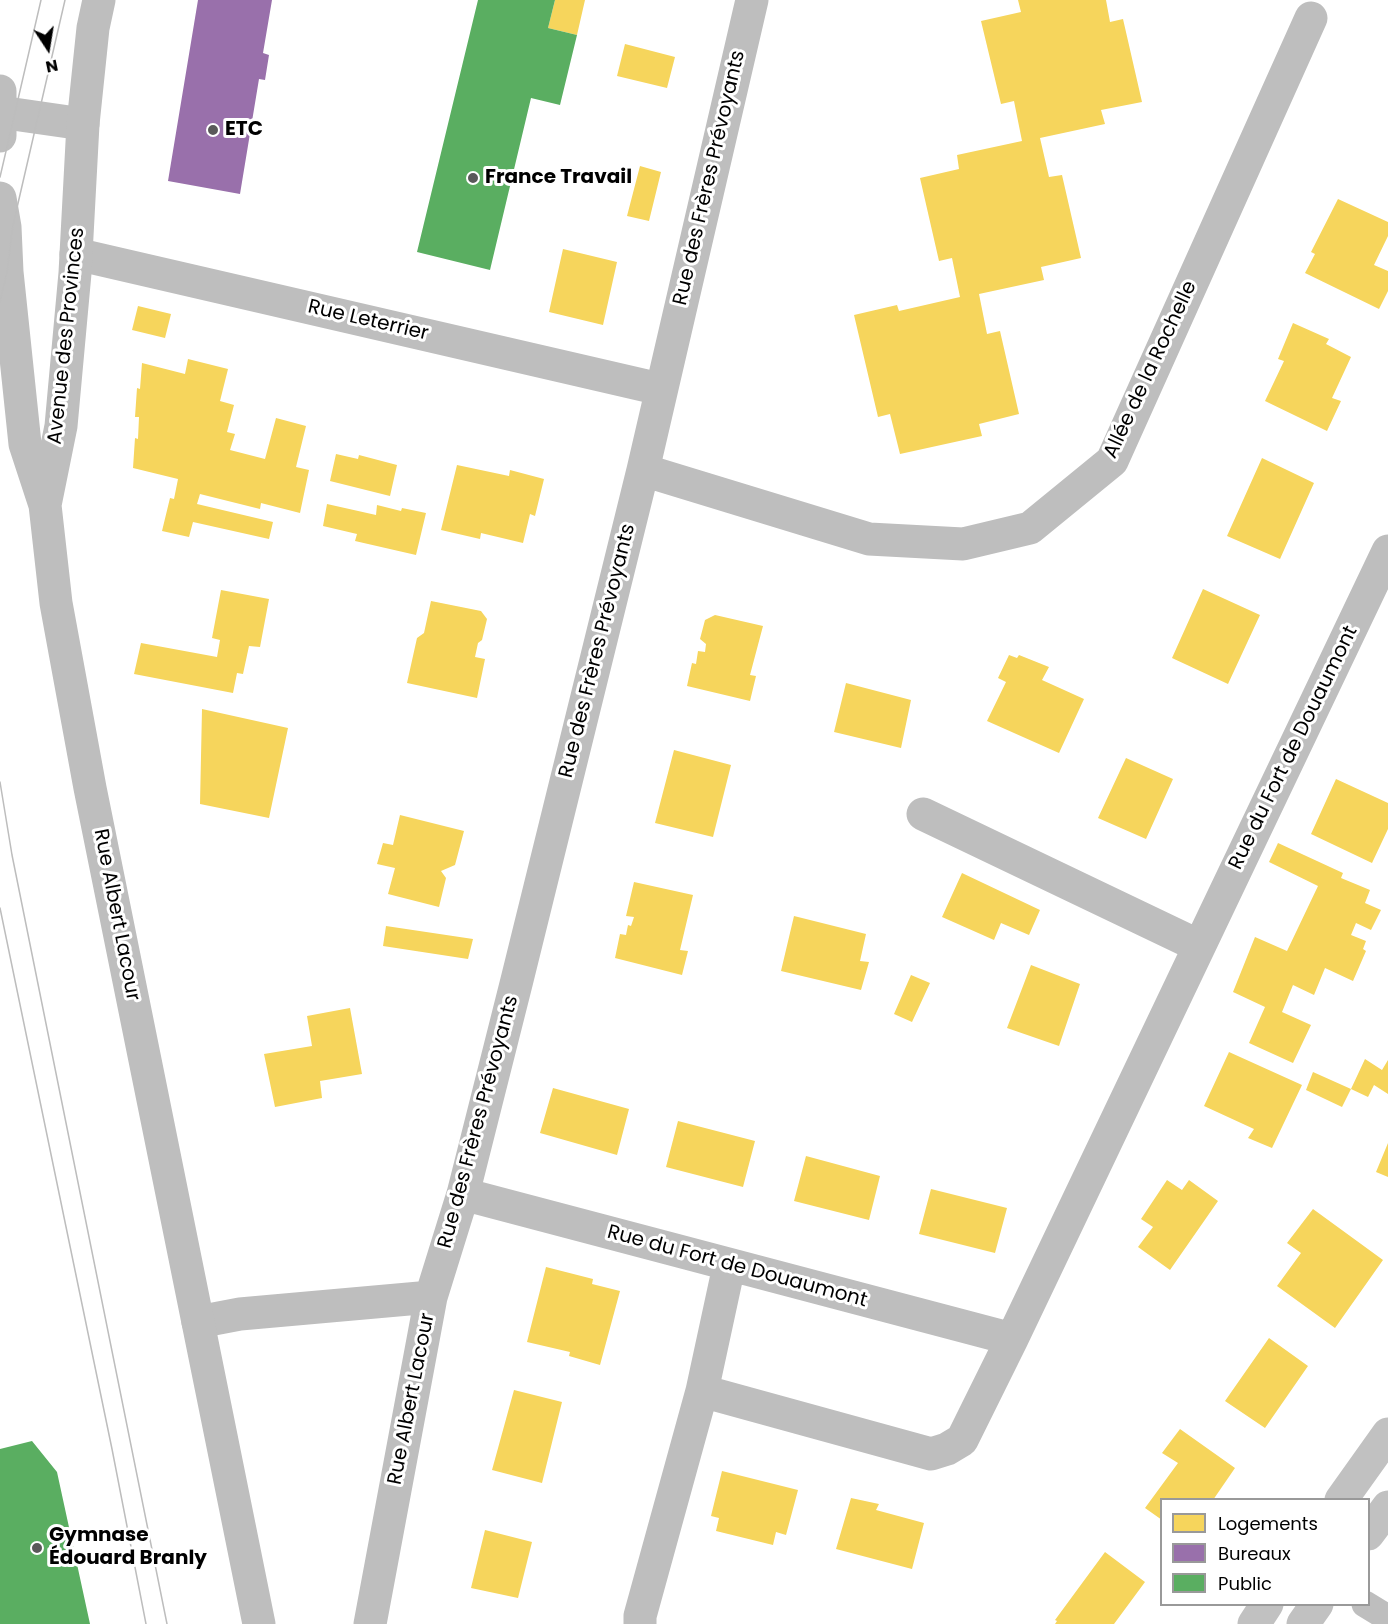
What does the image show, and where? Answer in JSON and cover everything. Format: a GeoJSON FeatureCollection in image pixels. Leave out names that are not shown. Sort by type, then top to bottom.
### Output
{"type":"FeatureCollection","features":[{"type":"Feature","properties":{"kind":"main road"},"geometry":{"type":"LineString","coordinates":[[1342,1498],[1388,1434]]}},
{"type":"Feature","properties":{"kind":"main road"},"geometry":{"type":"LineString","coordinates":[[1370,1531],[1388,1507]]}},
{"type":"Feature","properties":{"kind":"main road"},"geometry":{"type":"LineString","coordinates":[[1254,1624],[1266,1606]]}},
{"type":"Feature","properties":{"kind":"main road"},"geometry":{"type":"LineString","coordinates":[[1303,1624],[1316,1606]]}},
{"type":"Feature","properties":{"kind":"street","name":"Avenue des Provinces"},"geometry":{"type":"LineString","coordinates":[[45,505],[62,426],[76,254],[83,124],[93,28],[99,0]]}},
{"type":"Feature","properties":{"kind":"street","name":"Rue des Frères Prévoyants"},"geometry":{"type":"LineString","coordinates":[[431,1298],[463,1194],[643,470],[752,0]]}},
{"type":"Feature","properties":{"kind":"street","name":"Allée de la Rochelle"},"geometry":{"type":"LineString","coordinates":[[643,470],[870,539],[963,544],[1030,528],[1112,461],[1311,18]]}},
{"type":"Feature","properties":{"kind":"street"},"geometry":{"type":"LineString","coordinates":[[0,113],[83,124]]}},
{"type":"Feature","properties":{"kind":"street","name":"Avenue des Provinces"},"geometry":{"type":"LineString","coordinates":[[0,198],[5,226],[7,272],[25,444],[45,505]]}},
{"type":"Feature","properties":{"kind":"street","name":"Rue Leterrier"},"geometry":{"type":"LineString","coordinates":[[76,254],[660,389]]}},
{"type":"Feature","properties":{"kind":"street","name":"Rue Albert Lacour"},"geometry":{"type":"LineString","coordinates":[[45,505],[56,603],[90,788],[259,1624]]}},
{"type":"Feature","properties":{"kind":"street","name":"Rue du Fort de Douaumont"},"geometry":{"type":"LineString","coordinates":[[702,1391],[931,1454],[947,1449],[963,1440],[1388,551]]}},
{"type":"Feature","properties":{"kind":"street"},"geometry":{"type":"LineString","coordinates":[[923,814],[1199,946]]}},
{"type":"Feature","properties":{"kind":"street","name":"Rue du Fort de Douaumont"},"geometry":{"type":"LineString","coordinates":[[463,1194],[1012,1339]]}},
{"type":"Feature","properties":{"kind":"street"},"geometry":{"type":"LineString","coordinates":[[640,1624],[640,1616],[702,1391],[729,1266]]}},
{"type":"Feature","properties":{"kind":"street","name":"Rue Albert Lacour"},"geometry":{"type":"LineString","coordinates":[[198,1322],[254,1312],[431,1298],[370,1624]]}},
{"type":"Feature","properties":{"kind":"lane"},"geometry":{"type":"LineString","coordinates":[[1367,1606],[1388,1618]]}},
{"type":"Feature","properties":{"kind":"building: Logements"},"geometry":{"type":"Polygon","coordinates":[[[555,0],[585,0],[577,35],[548,28],[555,0]]]}},
{"type":"Feature","properties":{"kind":"building: Logements"},"geometry":{"type":"Polygon","coordinates":[[[1018,0],[1106,0],[1110,22],[1123,19],[1142,102],[1101,110],[1105,124],[1040,138],[1049,177],[1062,175],[1081,258],[1041,267],[1044,280],[979,294],[987,334],[1000,331],[1019,414],[979,424],[982,436],[900,454],[890,414],[878,417],[854,315],[897,305],[899,311],[960,297],[952,258],[939,261],[920,178],[959,169],[957,155],[1022,141],[1014,101],[1001,104],[981,21],[1021,12],[1018,0]]]}},
{"type":"Feature","properties":{"kind":"building: Logements"},"geometry":{"type":"Polygon","coordinates":[[[625,44],[675,57],[667,88],[617,76],[625,44]]]}},
{"type":"Feature","properties":{"kind":"building: Logements"},"geometry":{"type":"Polygon","coordinates":[[[640,166],[661,172],[649,221],[627,216],[640,166]]]}},
{"type":"Feature","properties":{"kind":"building: Logements"},"geometry":{"type":"Polygon","coordinates":[[[1338,199],[1388,222],[1388,236],[1374,265],[1388,271],[1388,291],[1379,309],[1305,273],[1315,254],[1311,252],[1338,199]]]}},
{"type":"Feature","properties":{"kind":"building: Logements"},"geometry":{"type":"Polygon","coordinates":[[[563,249],[617,262],[603,325],[549,312],[563,249]]]}},
{"type":"Feature","properties":{"kind":"building: Logements"},"geometry":{"type":"Polygon","coordinates":[[[138,306],[171,314],[165,338],[132,330],[138,306]]]}},
{"type":"Feature","properties":{"kind":"building: Logements"},"geometry":{"type":"Polygon","coordinates":[[[1293,323],[1329,339],[1326,344],[1351,357],[1332,398],[1341,401],[1327,431],[1265,401],[1284,361],[1278,359],[1293,323]]]}},
{"type":"Feature","properties":{"kind":"building: Logements"},"geometry":{"type":"Polygon","coordinates":[[[188,359],[228,369],[220,401],[234,405],[227,432],[235,434],[230,450],[265,459],[276,418],[306,426],[296,467],[309,470],[300,513],[261,503],[260,509],[200,494],[197,504],[273,522],[269,539],[193,522],[189,537],[162,531],[170,498],[174,499],[178,479],[133,468],[135,438],[138,439],[139,417],[135,417],[137,388],[140,389],[142,363],[185,374],[188,359]]]}},
{"type":"Feature","properties":{"kind":"building: Logements"},"geometry":{"type":"Polygon","coordinates":[[[336,454],[358,459],[359,455],[397,465],[390,496],[330,481],[336,454]]]}},
{"type":"Feature","properties":{"kind":"building: Logements"},"geometry":{"type":"Polygon","coordinates":[[[1262,458],[1314,483],[1280,559],[1227,536],[1262,458]]]}},
{"type":"Feature","properties":{"kind":"building: Logements"},"geometry":{"type":"Polygon","coordinates":[[[457,465],[509,476],[510,470],[544,479],[535,516],[530,514],[523,543],[481,533],[480,539],[441,530],[457,465]]]}},
{"type":"Feature","properties":{"kind":"building: Logements"},"geometry":{"type":"Polygon","coordinates":[[[327,504],[376,515],[377,505],[401,511],[402,508],[426,513],[416,555],[355,541],[357,534],[323,526],[327,504]]]}},
{"type":"Feature","properties":{"kind":"building: Logements"},"geometry":{"type":"Polygon","coordinates":[[[1203,589],[1260,615],[1228,684],[1172,658],[1203,589]]]}},
{"type":"Feature","properties":{"kind":"building: Logements"},"geometry":{"type":"Polygon","coordinates":[[[221,590],[269,599],[260,647],[249,646],[243,674],[237,673],[233,693],[134,674],[141,643],[217,657],[220,640],[212,638],[221,590]]]}},
{"type":"Feature","properties":{"kind":"building: Logements"},"geometry":{"type":"Polygon","coordinates":[[[431,601],[481,611],[487,619],[475,657],[485,659],[477,698],[407,683],[417,638],[424,633],[431,601]]]}},
{"type":"Feature","properties":{"kind":"building: Logements"},"geometry":{"type":"Polygon","coordinates":[[[715,615],[763,626],[750,675],[756,676],[750,701],[687,686],[692,663],[696,664],[698,651],[705,652],[706,644],[700,639],[705,620],[715,615]]]}},
{"type":"Feature","properties":{"kind":"building: Logements"},"geometry":{"type":"Polygon","coordinates":[[[1009,655],[1017,658],[1019,655],[1049,667],[1042,680],[1084,699],[1059,753],[987,721],[1006,682],[998,678],[1009,655]]]}},
{"type":"Feature","properties":{"kind":"building: Logements"},"geometry":{"type":"Polygon","coordinates":[[[846,683],[911,700],[901,748],[834,732],[846,683]]]}},
{"type":"Feature","properties":{"kind":"building: Logements"},"geometry":{"type":"Polygon","coordinates":[[[202,709],[288,728],[269,818],[200,804],[202,709]]]}},
{"type":"Feature","properties":{"kind":"building: Logements"},"geometry":{"type":"Polygon","coordinates":[[[674,750],[731,765],[713,837],[655,823],[674,750]]]}},
{"type":"Feature","properties":{"kind":"building: Logements"},"geometry":{"type":"Polygon","coordinates":[[[1126,758],[1173,779],[1146,839],[1098,818],[1126,758]]]}},
{"type":"Feature","properties":{"kind":"building: Logements"},"geometry":{"type":"Polygon","coordinates":[[[1336,779],[1388,803],[1388,829],[1372,863],[1311,834],[1336,779]]]}},
{"type":"Feature","properties":{"kind":"building: Logements"},"geometry":{"type":"Polygon","coordinates":[[[400,815],[464,831],[455,865],[441,871],[446,878],[439,907],[388,894],[395,868],[377,864],[383,843],[393,845],[400,815]]]}},
{"type":"Feature","properties":{"kind":"building: Logements"},"geometry":{"type":"Polygon","coordinates":[[[1278,843],[1343,873],[1341,878],[1370,890],[1365,903],[1381,910],[1371,930],[1356,923],[1351,935],[1366,941],[1363,949],[1366,951],[1353,981],[1325,968],[1314,995],[1293,985],[1282,1012],[1311,1025],[1293,1063],[1249,1043],[1265,1007],[1233,992],[1255,937],[1287,951],[1318,886],[1269,862],[1278,843]]]}},
{"type":"Feature","properties":{"kind":"building: Logements"},"geometry":{"type":"Polygon","coordinates":[[[962,873],[1040,910],[1029,935],[1001,923],[994,940],[942,917],[962,873]]]}},
{"type":"Feature","properties":{"kind":"building: Logements"},"geometry":{"type":"Polygon","coordinates":[[[634,882],[693,895],[680,950],[688,951],[682,975],[615,958],[620,934],[626,935],[628,925],[631,926],[634,917],[626,916],[634,882]]]}},
{"type":"Feature","properties":{"kind":"building: Logements"},"geometry":{"type":"Polygon","coordinates":[[[794,916],[866,934],[860,961],[869,962],[861,990],[781,971],[794,916]]]}},
{"type":"Feature","properties":{"kind":"building: Logements"},"geometry":{"type":"Polygon","coordinates":[[[386,926],[473,939],[468,959],[383,946],[386,926]]]}},
{"type":"Feature","properties":{"kind":"building: Logements"},"geometry":{"type":"Polygon","coordinates":[[[1031,965],[1080,984],[1059,1046],[1007,1028],[1031,965]]]}},
{"type":"Feature","properties":{"kind":"building: Logements"},"geometry":{"type":"Polygon","coordinates":[[[911,975],[930,983],[912,1022],[894,1014],[911,975]]]}},
{"type":"Feature","properties":{"kind":"building: Logements"},"geometry":{"type":"Polygon","coordinates":[[[350,1008],[362,1074],[320,1081],[322,1098],[275,1107],[264,1054],[312,1046],[307,1016],[350,1008]]]}},
{"type":"Feature","properties":{"kind":"building: Logements"},"geometry":{"type":"Polygon","coordinates":[[[1229,1052],[1302,1085],[1272,1148],[1248,1138],[1254,1129],[1204,1106],[1229,1052]]]}},
{"type":"Feature","properties":{"kind":"building: Logements"},"geometry":{"type":"Polygon","coordinates":[[[1365,1059],[1382,1070],[1388,1060],[1388,1094],[1374,1085],[1368,1097],[1351,1089],[1365,1059]]]}},
{"type":"Feature","properties":{"kind":"building: Logements"},"geometry":{"type":"Polygon","coordinates":[[[1313,1072],[1351,1089],[1342,1107],[1306,1090],[1313,1072]]]}},
{"type":"Feature","properties":{"kind":"building: Logements"},"geometry":{"type":"Polygon","coordinates":[[[553,1088],[629,1109],[617,1155],[540,1133],[553,1088]]]}},
{"type":"Feature","properties":{"kind":"building: Logements"},"geometry":{"type":"Polygon","coordinates":[[[678,1121],[755,1141],[743,1187],[666,1167],[678,1121]]]}},
{"type":"Feature","properties":{"kind":"building: Logements"},"geometry":{"type":"Polygon","coordinates":[[[1388,1143],[1388,1177],[1376,1172],[1388,1143]]]}},
{"type":"Feature","properties":{"kind":"building: Logements"},"geometry":{"type":"Polygon","coordinates":[[[806,1156],[880,1176],[869,1220],[794,1201],[806,1156]]]}},
{"type":"Feature","properties":{"kind":"building: Logements"},"geometry":{"type":"Polygon","coordinates":[[[1167,1180],[1182,1190],[1189,1180],[1218,1201],[1170,1270],[1138,1247],[1153,1227],[1141,1219],[1167,1180]]]}},
{"type":"Feature","properties":{"kind":"building: Logements"},"geometry":{"type":"Polygon","coordinates":[[[931,1189],[1007,1208],[995,1253],[919,1234],[931,1189]]]}},
{"type":"Feature","properties":{"kind":"building: Logements"},"geometry":{"type":"Polygon","coordinates":[[[1313,1209],[1383,1260],[1335,1328],[1277,1286],[1301,1253],[1287,1243],[1313,1209]]]}},
{"type":"Feature","properties":{"kind":"building: Logements"},"geometry":{"type":"Polygon","coordinates":[[[546,1267],[593,1279],[592,1284],[620,1291],[600,1365],[569,1356],[570,1352],[527,1342],[546,1267]]]}},
{"type":"Feature","properties":{"kind":"building: Logements"},"geometry":{"type":"Polygon","coordinates":[[[1269,1338],[1308,1366],[1265,1428],[1225,1401],[1269,1338]]]}},
{"type":"Feature","properties":{"kind":"building: Logements"},"geometry":{"type":"Polygon","coordinates":[[[514,1390],[562,1402],[542,1483],[492,1470],[514,1390]]]}},
{"type":"Feature","properties":{"kind":"building: Logements"},"geometry":{"type":"Polygon","coordinates":[[[1180,1429],[1235,1468],[1214,1498],[1160,1498],[1160,1519],[1145,1508],[1178,1463],[1162,1453],[1180,1429]]]}},
{"type":"Feature","properties":{"kind":"building: Logements"},"geometry":{"type":"Polygon","coordinates":[[[722,1471],[798,1490],[786,1535],[776,1532],[773,1545],[716,1531],[719,1518],[711,1516],[722,1471]]]}},
{"type":"Feature","properties":{"kind":"building: Logements"},"geometry":{"type":"Polygon","coordinates":[[[851,1498],[879,1504],[876,1510],[924,1523],[912,1569],[836,1549],[851,1498]]]}},
{"type":"Feature","properties":{"kind":"building: Logements"},"geometry":{"type":"Polygon","coordinates":[[[485,1530],[532,1542],[518,1598],[471,1588],[485,1530]]]}},
{"type":"Feature","properties":{"kind":"building: Logements"},"geometry":{"type":"Polygon","coordinates":[[[1105,1552],[1145,1582],[1114,1624],[1055,1624],[1057,1621],[1055,1620],[1105,1552]]]}},
{"type":"Feature","properties":{"kind":"building: Bureaux","name":"ETC"},"geometry":{"type":"Polygon","coordinates":[[[198,0],[272,0],[263,53],[269,55],[265,80],[259,79],[240,194],[168,181],[198,0]]]}},
{"type":"Feature","properties":{"kind":"building: Public","name":"France Travail"},"geometry":{"type":"Polygon","coordinates":[[[478,0],[555,0],[548,28],[577,35],[560,105],[531,98],[490,270],[417,252],[478,0]]]}},
{"type":"Feature","properties":{"kind":"building: Public","name":"Gymnase Édouard Branly"},"geometry":{"type":"Polygon","coordinates":[[[32,1441],[57,1472],[90,1624],[0,1624],[0,1449],[32,1441]]]}},
{"type":"Feature","properties":{"kind":"tram line"},"geometry":{"type":"LineString","coordinates":[[0,177],[41,0]]}},
{"type":"Feature","properties":{"kind":"tram line"},"geometry":{"type":"LineString","coordinates":[[0,302],[7,272],[13,225],[65,0]]}},
{"type":"Feature","properties":{"kind":"tram line"},"geometry":{"type":"LineString","coordinates":[[0,782],[12,855],[167,1624]]}},
{"type":"Feature","properties":{"kind":"tram line"},"geometry":{"type":"LineString","coordinates":[[0,908],[146,1624]]}},
{"type":"Feature","properties":{"kind":"place","name":"ETC"},"geometry":{"type":"Point","coordinates":[213,130]}},
{"type":"Feature","properties":{"kind":"place","name":"France Travail"},"geometry":{"type":"Point","coordinates":[473,178]}},
{"type":"Feature","properties":{"kind":"place","name":"Gymnase Édouard Branly"},"geometry":{"type":"Point","coordinates":[37,1548]}}]}
